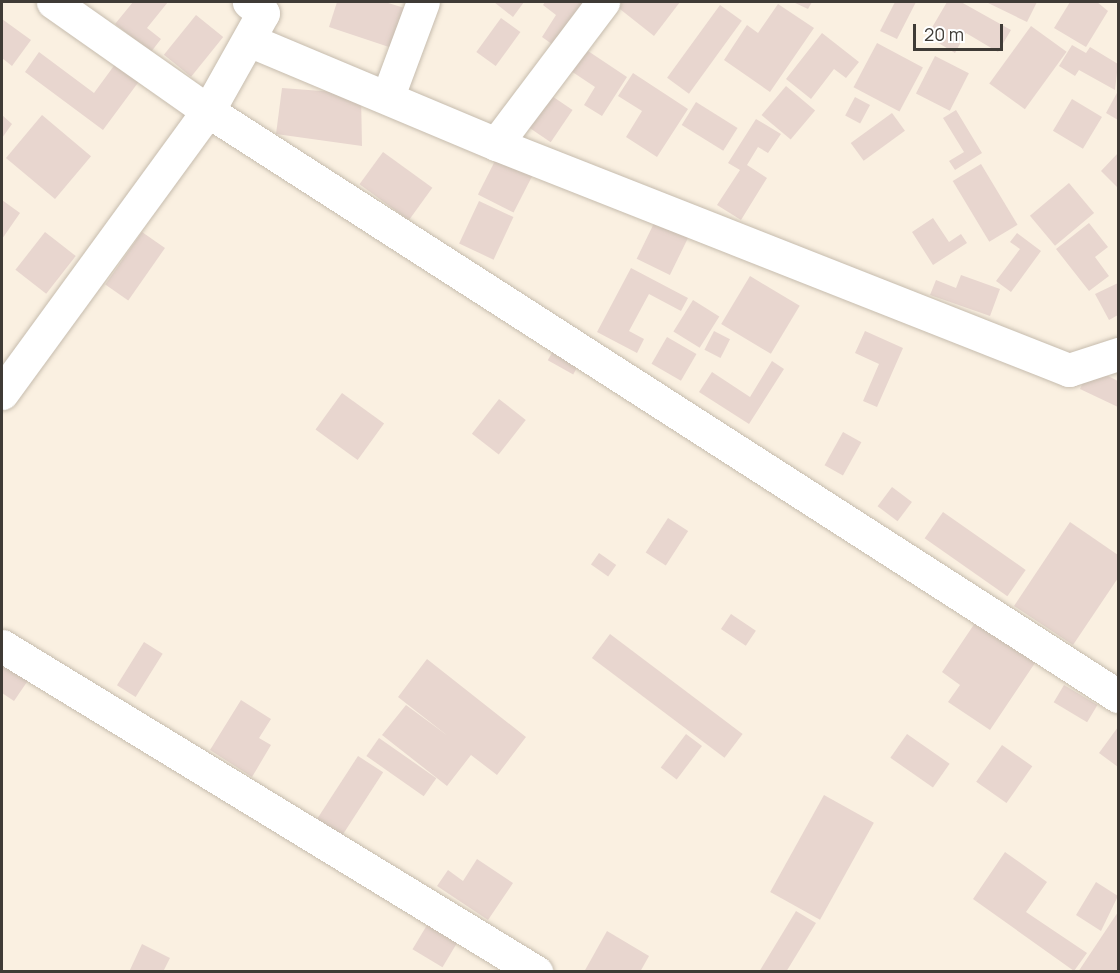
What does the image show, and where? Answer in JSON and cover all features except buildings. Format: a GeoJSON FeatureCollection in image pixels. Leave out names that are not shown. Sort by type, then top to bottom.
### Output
{"type":"FeatureCollection","features":[{"type":"Feature","properties":{"kind":"street"},"geometry":{"type":"LineString","coordinates":[[53,2],[208,111],[1119,696]]}},
{"type":"Feature","properties":{"kind":"street"},"geometry":{"type":"LineString","coordinates":[[2,393],[208,111],[251,41],[263,14],[249,2]]}},
{"type":"Feature","properties":{"kind":"street"},"geometry":{"type":"LineString","coordinates":[[388,96],[423,2]]}},
{"type":"Feature","properties":{"kind":"street"},"geometry":{"type":"LineString","coordinates":[[496,144],[603,2]]}},
{"type":"Feature","properties":{"kind":"street"},"geometry":{"type":"LineString","coordinates":[[251,41],[388,96],[496,144],[1069,370],[1119,354]]}},
{"type":"Feature","properties":{"kind":"street"},"geometry":{"type":"LineString","coordinates":[[2,646],[536,972]]}}]}
